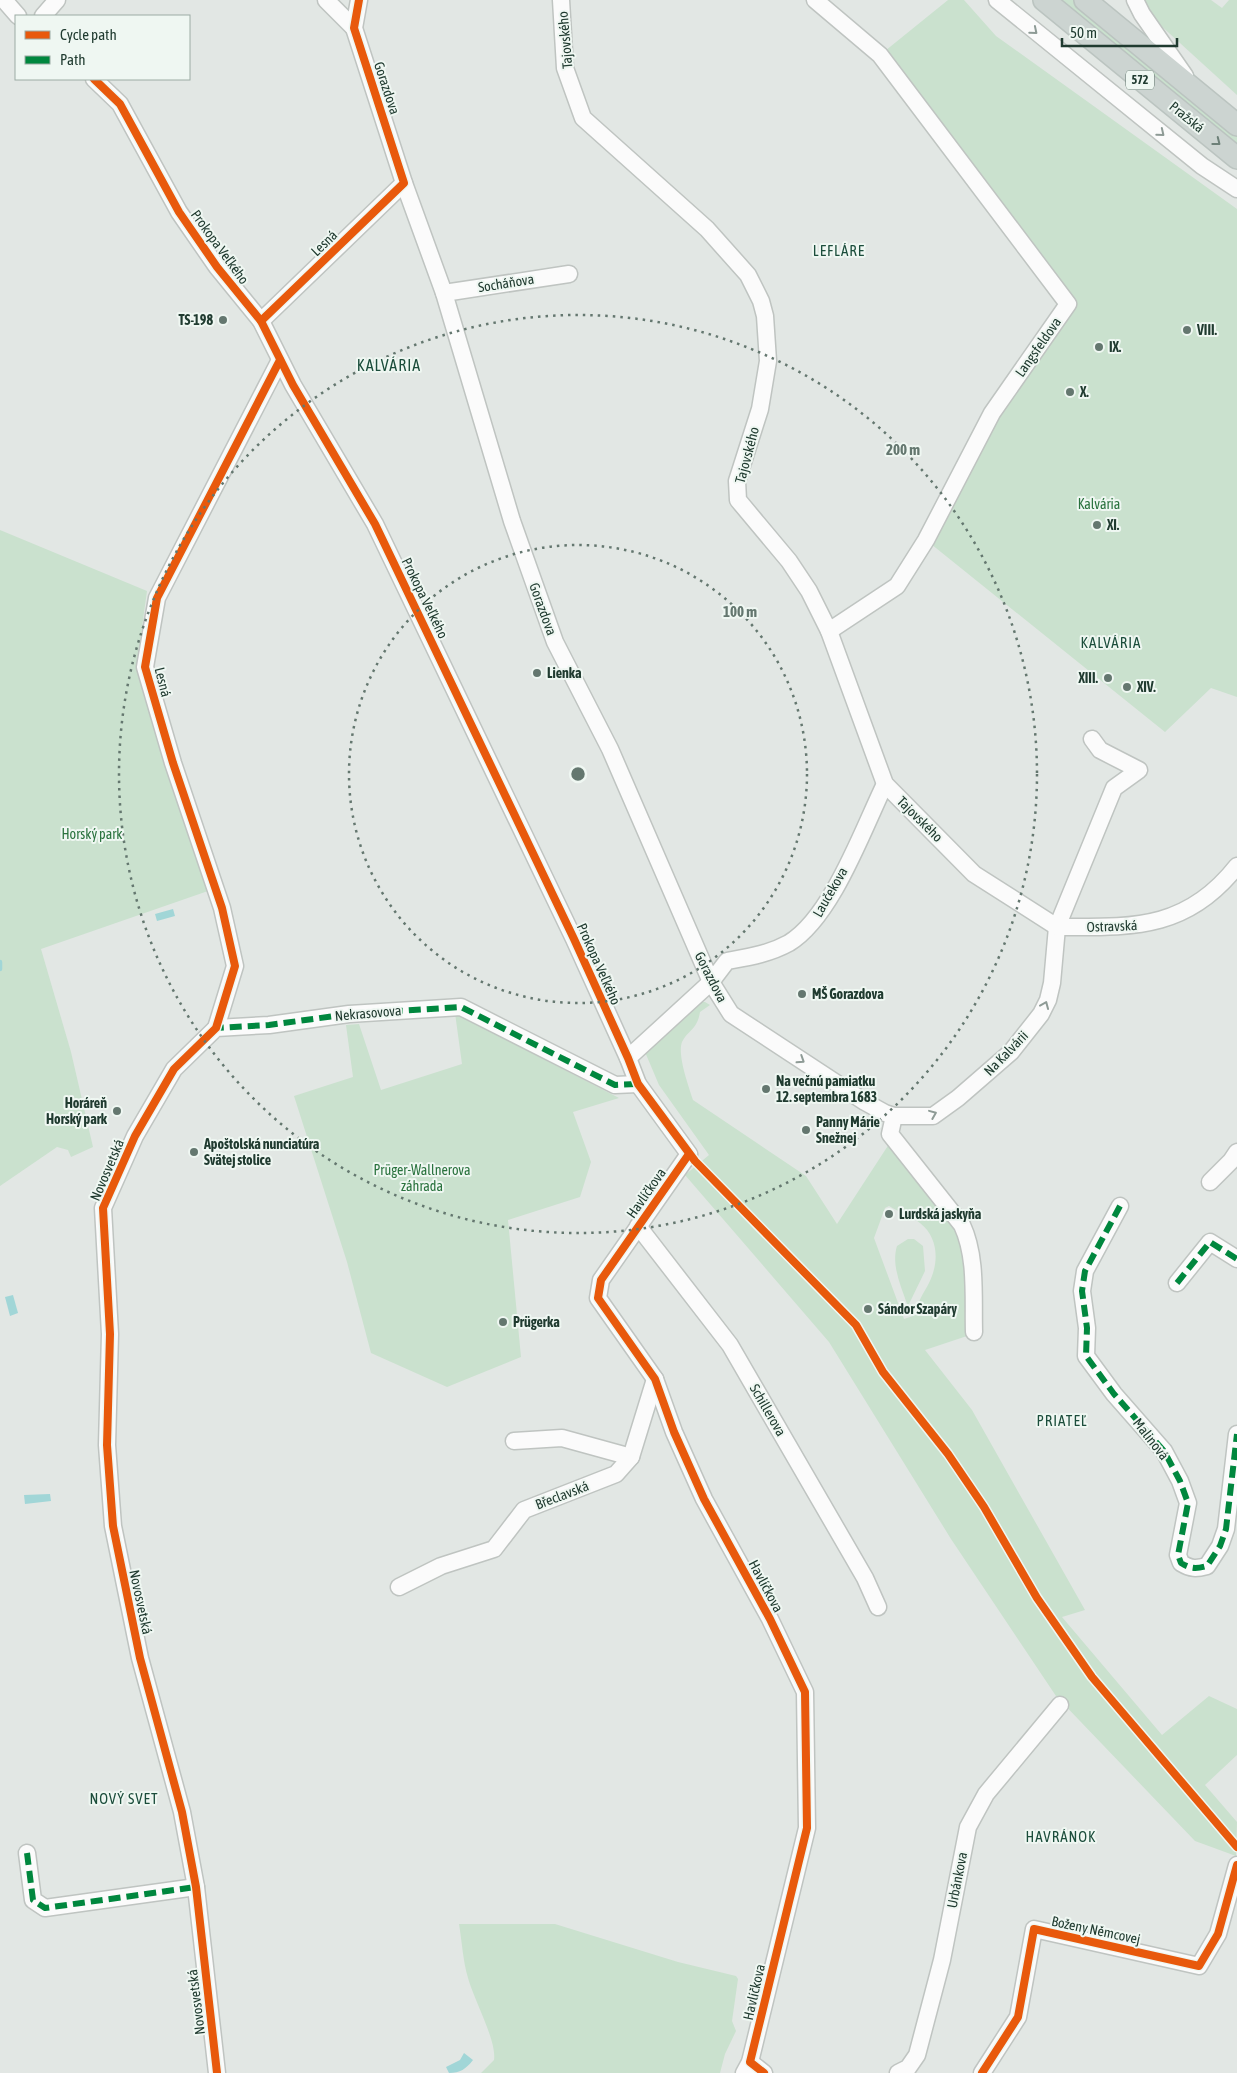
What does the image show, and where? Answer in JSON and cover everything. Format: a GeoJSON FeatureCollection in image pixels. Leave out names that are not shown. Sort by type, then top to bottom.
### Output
{"type":"FeatureCollection","features":[{"type":"Feature","properties":{"kind":"main road","name":"Pražská"},"geometry":{"type":"LineString","coordinates":[[1044,0],[1237,158]]}},
{"type":"Feature","properties":{"kind":"main road","name":"Pražská"},"geometry":{"type":"LineString","coordinates":[[1085,0],[1237,125]]}},
{"type":"Feature","properties":{"kind":"street"},"geometry":{"type":"LineString","coordinates":[[4,0],[17,15]]}},
{"type":"Feature","properties":{"kind":"street"},"geometry":{"type":"LineString","coordinates":[[44,15],[57,0]]}},
{"type":"Feature","properties":{"kind":"street"},"geometry":{"type":"LineString","coordinates":[[326,0],[354,28]]}},
{"type":"Feature","properties":{"kind":"street","name":"Gorazdova"},"geometry":{"type":"LineString","coordinates":[[358,0],[354,28],[404,184],[444,293],[512,521],[554,642],[610,748],[711,982],[727,1009],[736,1018],[865,1102],[894,1116]]}},
{"type":"Feature","properties":{"kind":"street","name":"Tajovského"},"geometry":{"type":"LineString","coordinates":[[561,0],[565,68],[583,118],[707,229],[748,275],[755,287],[766,316],[768,361],[760,409],[737,481],[738,500],[789,561],[809,591],[829,631],[885,784],[974,874],[1057,927]]}},
{"type":"Feature","properties":{"kind":"street","name":"Langsfeldova"},"geometry":{"type":"LineString","coordinates":[[815,0],[880,55],[1068,304],[992,413],[926,540],[897,586],[829,631]]}},
{"type":"Feature","properties":{"kind":"street"},"geometry":{"type":"LineString","coordinates":[[996,0],[1202,166],[1237,189]]}},
{"type":"Feature","properties":{"kind":"street"},"geometry":{"type":"LineString","coordinates":[[1135,0],[1147,22],[1196,92]]}},
{"type":"Feature","properties":{"kind":"street","name":"Prokopa Veľkého"},"geometry":{"type":"LineString","coordinates":[[95,80],[120,104],[179,212],[217,266],[261,321],[280,360],[375,524],[574,939],[638,1084],[689,1154]]}},
{"type":"Feature","properties":{"kind":"street","name":"Lesná"},"geometry":{"type":"LineString","coordinates":[[261,321],[404,184]]}},
{"type":"Feature","properties":{"kind":"street","name":"Socháňova"},"geometry":{"type":"LineString","coordinates":[[444,293],[569,274]]}},
{"type":"Feature","properties":{"kind":"street","name":"Lesná"},"geometry":{"type":"LineString","coordinates":[[216,1028],[235,966],[222,908],[173,763],[145,667],[157,598],[280,360]]}},
{"type":"Feature","properties":{"kind":"street","name":"Na Kalvárii"},"geometry":{"type":"LineString","coordinates":[[894,1116],[925,1117],[940,1112],[989,1071],[1025,1035],[1041,1014],[1048,1000],[1052,983],[1057,927],[1114,788],[1139,770],[1100,750],[1092,739]]}},
{"type":"Feature","properties":{"kind":"street","name":"Laučekova"},"geometry":{"type":"LineString","coordinates":[[628,1058],[711,982],[727,960],[760,956],[791,942],[816,918],[824,908],[885,784]]}},
{"type":"Feature","properties":{"kind":"street","name":"Ostravská"},"geometry":{"type":"LineString","coordinates":[[1057,927],[1130,927],[1169,917],[1209,895],[1237,866]]}},
{"type":"Feature","properties":{"kind":"street","name":"Nekrasovova"},"geometry":{"type":"LineString","coordinates":[[216,1028],[269,1025],[349,1014],[461,1007],[615,1085],[638,1084]]}},
{"type":"Feature","properties":{"kind":"street","name":"Novosvetská"},"geometry":{"type":"LineString","coordinates":[[216,1028],[174,1070],[135,1136],[103,1208],[110,1334],[106,1445],[113,1526],[140,1658],[182,1812],[196,1888],[217,2073]]}},
{"type":"Feature","properties":{"kind":"street"},"geometry":{"type":"LineString","coordinates":[[894,1116],[890,1134],[962,1225],[968,1237],[973,1280],[974,1332]]}},
{"type":"Feature","properties":{"kind":"street"},"geometry":{"type":"LineString","coordinates":[[1210,1182],[1231,1161],[1237,1152]]}},
{"type":"Feature","properties":{"kind":"street","name":"Havlíčkova"},"geometry":{"type":"LineString","coordinates":[[689,1154],[602,1280],[598,1298],[655,1378],[674,1432],[704,1498],[770,1619],[805,1692],[807,1828],[747,2067],[764,2073]]}},
{"type":"Feature","properties":{"kind":"street","name":"Malinová"},"geometry":{"type":"LineString","coordinates":[[1120,1206],[1085,1271],[1082,1291],[1087,1328],[1086,1356],[1114,1394],[1164,1451],[1180,1481],[1188,1503],[1178,1555],[1181,1563],[1188,1567],[1196,1569],[1207,1566],[1220,1546],[1231,1504],[1236,1437]]}},
{"type":"Feature","properties":{"kind":"street","name":"Schillerova"},"geometry":{"type":"LineString","coordinates":[[638,1226],[730,1345],[865,1578],[878,1607]]}},
{"type":"Feature","properties":{"kind":"street"},"geometry":{"type":"LineString","coordinates":[[1176,1283],[1210,1242],[1237,1259]]}},
{"type":"Feature","properties":{"kind":"street","name":"Břeclavská"},"geometry":{"type":"LineString","coordinates":[[398,1587],[441,1566],[494,1549],[524,1510],[616,1474],[631,1457],[655,1378]]}},
{"type":"Feature","properties":{"kind":"street"},"geometry":{"type":"LineString","coordinates":[[514,1441],[562,1438],[631,1457]]}},
{"type":"Feature","properties":{"kind":"street","name":"Urbánkova"},"geometry":{"type":"LineString","coordinates":[[898,2073],[908,2068],[917,2054],[942,1960],[968,1827],[986,1794],[1060,1705]]}},
{"type":"Feature","properties":{"kind":"street"},"geometry":{"type":"LineString","coordinates":[[27,1853],[33,1900],[45,1908],[196,1888]]}},
{"type":"Feature","properties":{"kind":"street","name":"Boženy Němcovej"},"geometry":{"type":"LineString","coordinates":[[982,2073],[1018,2018],[1034,1929],[1109,1944],[1199,1966],[1218,1934],[1237,1865]]}},
{"type":"Feature","properties":{"kind":"green space","name":"Kalvária"},"geometry":{"type":"Polygon","coordinates":[[[948,0],[964,0],[996,36],[1237,209],[1237,697],[1211,688],[1165,732],[926,540],[992,413],[1068,304],[880,55],[948,0]]]}},
{"type":"Feature","properties":{"kind":"green space"},"geometry":{"type":"Polygon","coordinates":[[[1059,0],[1073,0],[1237,137],[1237,147],[1059,0]]]}},
{"type":"Feature","properties":{"kind":"green space"},"geometry":{"type":"Polygon","coordinates":[[[1142,0],[1211,0],[1222,8],[1229,0],[1237,0],[1237,95],[1158,23],[1142,0]]]}},
{"type":"Feature","properties":{"kind":"green space","name":"Horský park"},"geometry":{"type":"Polygon","coordinates":[[[0,530],[147,591],[140,642],[141,681],[208,891],[41,949],[71,1052],[93,1147],[71,1157],[68,1150],[57,1147],[0,1186],[0,530]]]}},
{"type":"Feature","properties":{"kind":"green space"},"geometry":{"type":"Polygon","coordinates":[[[700,1002],[705,1002],[710,1005],[700,1012],[695,1026],[682,1042],[681,1048],[684,1071],[693,1100],[806,1176],[837,1224],[891,1141],[965,1237],[970,1335],[925,1350],[972,1410],[1085,1610],[1062,1617],[1162,1735],[1209,1696],[1237,1709],[1237,1755],[1205,1785],[1237,1822],[1236,1856],[1195,1841],[1056,1696],[951,1539],[829,1342],[685,1175],[709,1155],[659,1085],[645,1052],[700,1002]],[[889,1206],[885,1208],[874,1238],[904,1319],[916,1315],[919,1302],[929,1283],[936,1259],[934,1243],[931,1236],[920,1223],[889,1206]]]}},
{"type":"Feature","properties":{"kind":"green space","name":"Prüger-Wallnerova záhrada"},"geometry":{"type":"Polygon","coordinates":[[[455,1013],[619,1098],[573,1112],[591,1162],[580,1197],[508,1220],[521,1357],[447,1387],[371,1353],[347,1262],[294,1096],[353,1077],[346,1025],[359,1024],[381,1090],[462,1064],[455,1013]]]}},
{"type":"Feature","properties":{"kind":"green space"},"geometry":{"type":"Polygon","coordinates":[[[908,1239],[914,1239],[923,1246],[925,1271],[909,1304],[907,1304],[896,1268],[895,1253],[897,1246],[908,1239]]]}},
{"type":"Feature","properties":{"kind":"green space"},"geometry":{"type":"Polygon","coordinates":[[[459,1924],[555,1924],[678,1962],[736,1976],[738,1979],[732,2021],[736,2031],[725,2054],[720,2073],[481,2073],[494,2060],[494,2052],[489,2032],[468,1978],[459,1924]]]}},
{"type":"Feature","properties":{"kind":"water"},"geometry":{"type":"Polygon","coordinates":[[[173,909],[175,916],[157,921],[155,914],[173,909]]]}},
{"type":"Feature","properties":{"kind":"water"},"geometry":{"type":"Polygon","coordinates":[[[13,1295],[18,1313],[10,1316],[5,1297],[13,1295]]]}},
{"type":"Feature","properties":{"kind":"water"},"geometry":{"type":"Polygon","coordinates":[[[50,1494],[51,1501],[25,1504],[24,1495],[50,1494]]]}},
{"type":"Feature","properties":{"kind":"water"},"geometry":{"type":"Polygon","coordinates":[[[464,2053],[473,2060],[462,2070],[449,2073],[446,2067],[460,2060],[464,2053]]]}},
{"type":"Feature","properties":{"kind":"waterway"},"geometry":{"type":"LineString","coordinates":[[0,962],[0,969]]}},
{"type":"Feature","properties":{"kind":"marked path"},"geometry":{"type":"LineString","coordinates":[[213,1031],[216,1028],[269,1025],[349,1014],[461,1007],[615,1085],[638,1084]]}},
{"type":"Feature","properties":{"kind":"marked path"},"geometry":{"type":"LineString","coordinates":[[1120,1206],[1085,1271],[1082,1291],[1087,1328],[1086,1356],[1114,1394],[1164,1451],[1180,1481],[1188,1503],[1178,1555],[1181,1563],[1188,1566],[1197,1568],[1207,1566],[1220,1546],[1226,1529],[1237,1434]]}},
{"type":"Feature","properties":{"kind":"marked path"},"geometry":{"type":"LineString","coordinates":[[1177,1283],[1210,1242],[1237,1259]]}},
{"type":"Feature","properties":{"kind":"marked path"},"geometry":{"type":"LineString","coordinates":[[27,1853],[33,1900],[45,1908],[196,1887]]}},
{"type":"Feature","properties":{"kind":"cycle path"},"geometry":{"type":"LineString","coordinates":[[261,321],[404,183],[354,28],[359,0]]}},
{"type":"Feature","properties":{"kind":"cycle path"},"geometry":{"type":"LineString","coordinates":[[95,80],[120,104],[179,212],[217,267],[261,321],[293,385],[375,524],[574,939],[638,1084],[695,1161],[856,1325],[883,1372],[948,1454],[984,1507],[1037,1598],[1092,1677],[1237,1847]]}},
{"type":"Feature","properties":{"kind":"cycle path"},"geometry":{"type":"LineString","coordinates":[[217,2073],[196,1887],[182,1812],[140,1658],[113,1526],[107,1445],[110,1334],[103,1208],[135,1136],[174,1069],[216,1028],[235,966],[222,908],[173,763],[145,667],[157,598],[280,360]]}},
{"type":"Feature","properties":{"kind":"cycle path"},"geometry":{"type":"LineString","coordinates":[[689,1154],[601,1280],[598,1298],[655,1379],[674,1432],[704,1499],[770,1619],[805,1692],[807,1828],[750,2062],[764,2073]]}},
{"type":"Feature","properties":{"kind":"cycle path"},"geometry":{"type":"LineString","coordinates":[[982,2073],[1018,2017],[1034,1929],[1199,1966],[1218,1934],[1237,1865]]}},
{"type":"Feature","properties":{"kind":"place","name":"TS-198"},"geometry":{"type":"Point","coordinates":[223,320]}},
{"type":"Feature","properties":{"kind":"place","name":"VIII."},"geometry":{"type":"Point","coordinates":[1187,330]}},
{"type":"Feature","properties":{"kind":"place","name":"IX."},"geometry":{"type":"Point","coordinates":[1099,347]}},
{"type":"Feature","properties":{"kind":"place","name":"X."},"geometry":{"type":"Point","coordinates":[1070,392]}},
{"type":"Feature","properties":{"kind":"place","name":"XI."},"geometry":{"type":"Point","coordinates":[1097,525]}},
{"type":"Feature","properties":{"kind":"place","name":"Lienka"},"geometry":{"type":"Point","coordinates":[537,673]}},
{"type":"Feature","properties":{"kind":"place","name":"XIII."},"geometry":{"type":"Point","coordinates":[1108,678]}},
{"type":"Feature","properties":{"kind":"place","name":"XIV."},"geometry":{"type":"Point","coordinates":[1127,687]}},
{"type":"Feature","properties":{"kind":"place","name":"MŠ Gorazdova"},"geometry":{"type":"Point","coordinates":[802,994]}},
{"type":"Feature","properties":{"kind":"place","name":"Na večnú pamiatku 12. septembra 1683"},"geometry":{"type":"Point","coordinates":[766,1089]}},
{"type":"Feature","properties":{"kind":"place","name":"Horáreň Horský park"},"geometry":{"type":"Point","coordinates":[117,1111]}},
{"type":"Feature","properties":{"kind":"place","name":"Panny Márie Snežnej"},"geometry":{"type":"Point","coordinates":[806,1130]}},
{"type":"Feature","properties":{"kind":"place","name":"Apoštolská nunciatúra Svätej stolice"},"geometry":{"type":"Point","coordinates":[194,1152]}},
{"type":"Feature","properties":{"kind":"place","name":"Lurdská jaskyňa"},"geometry":{"type":"Point","coordinates":[889,1214]}},
{"type":"Feature","properties":{"kind":"place","name":"Sándor Szapáry"},"geometry":{"type":"Point","coordinates":[868,1309]}},
{"type":"Feature","properties":{"kind":"place","name":"Prügerka"},"geometry":{"type":"Point","coordinates":[503,1322]}},
{"type":"Feature","properties":{"kind":"district","name":"LEFLÁRE"},"geometry":{"type":"Point","coordinates":[839,251]}},
{"type":"Feature","properties":{"kind":"district","name":"KALVÁRIA"},"geometry":{"type":"Point","coordinates":[389,365]}},
{"type":"Feature","properties":{"kind":"district","name":"KALVÁRIA"},"geometry":{"type":"Point","coordinates":[1111,643]}},
{"type":"Feature","properties":{"kind":"district","name":"PRIATEĽ"},"geometry":{"type":"Point","coordinates":[1062,1421]}},
{"type":"Feature","properties":{"kind":"district","name":"NOVÝ SVET"},"geometry":{"type":"Point","coordinates":[124,1799]}},
{"type":"Feature","properties":{"kind":"district","name":"HAVRÁNOK"},"geometry":{"type":"Point","coordinates":[1061,1837]}}]}
